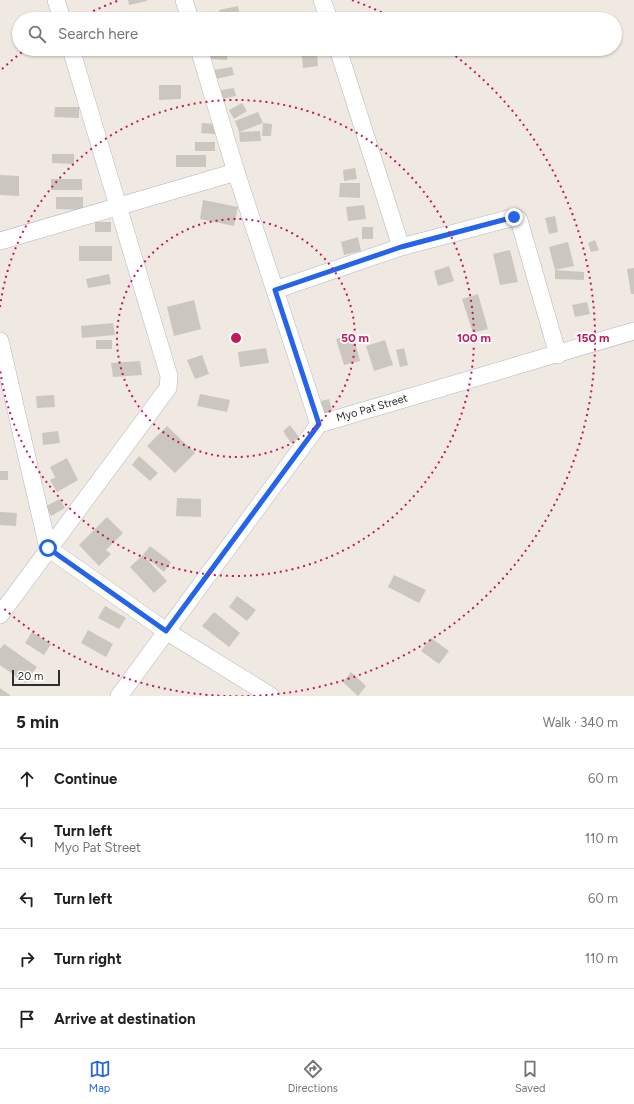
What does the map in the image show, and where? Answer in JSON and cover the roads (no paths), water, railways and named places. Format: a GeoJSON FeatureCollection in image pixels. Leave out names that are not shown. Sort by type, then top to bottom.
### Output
{"type":"FeatureCollection","features":[{"type":"Feature","properties":{"kind":"street"},"geometry":{"type":"LineString","coordinates":[[56,0],[60,12]]}},
{"type":"Feature","properties":{"kind":"street"},"geometry":{"type":"LineString","coordinates":[[184,0],[188,12]]}},
{"type":"Feature","properties":{"kind":"street"},"geometry":{"type":"LineString","coordinates":[[322,0],[326,12]]}},
{"type":"Feature","properties":{"kind":"street"},"geometry":{"type":"LineString","coordinates":[[0,614],[168,388],[169,376],[73,56]]}},
{"type":"Feature","properties":{"kind":"street"},"geometry":{"type":"LineString","coordinates":[[118,696],[319,424],[236,172],[201,56]]}},
{"type":"Feature","properties":{"kind":"street"},"geometry":{"type":"LineString","coordinates":[[340,56],[401,247]]}},
{"type":"Feature","properties":{"kind":"street"},"geometry":{"type":"LineString","coordinates":[[0,241],[236,172]]}},
{"type":"Feature","properties":{"kind":"street"},"geometry":{"type":"LineString","coordinates":[[275,290],[401,247],[514,217],[517,218],[558,354]]}},
{"type":"Feature","properties":{"kind":"street","name":"Myo Pat Street"},"geometry":{"type":"LineString","coordinates":[[319,424],[634,331]]}},
{"type":"Feature","properties":{"kind":"street"},"geometry":{"type":"LineString","coordinates":[[0,341],[48,548],[166,631],[271,696]]}}]}
